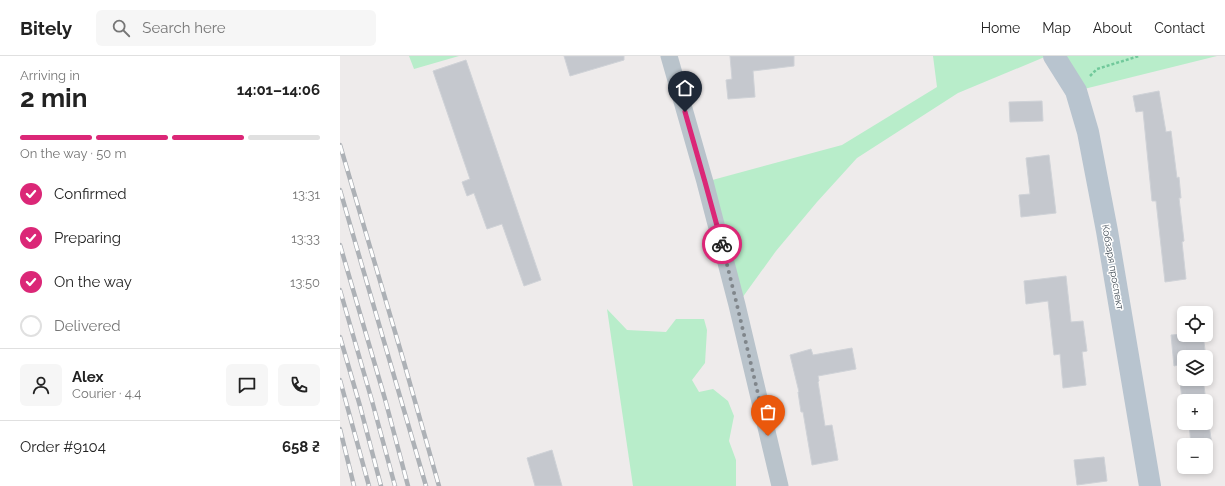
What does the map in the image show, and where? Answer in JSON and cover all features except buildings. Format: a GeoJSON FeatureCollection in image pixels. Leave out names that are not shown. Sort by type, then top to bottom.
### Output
{"type":"FeatureCollection","features":[{"type":"Feature","properties":{"kind":"main road","name":"Кобзаря проспект"},"geometry":{"type":"LineString","coordinates":[[1054,56],[1076,91],[1088,132],[1107,231],[1150,486]]}},
{"type":"Feature","properties":{"kind":"street"},"geometry":{"type":"LineString","coordinates":[[669,56],[705,182],[737,305],[780,486]]}},
{"type":"Feature","properties":{"kind":"path"},"geometry":{"type":"LineString","coordinates":[[1076,91],[1097,69],[1139,56]]}},
{"type":"Feature","properties":{"kind":"green space"},"geometry":{"type":"Polygon","coordinates":[[[409,56],[459,56],[414,69],[409,56]]]}},
{"type":"Feature","properties":{"kind":"green space"},"geometry":{"type":"Polygon","coordinates":[[[933,56],[1047,56],[958,93],[857,158],[817,202],[776,251],[737,305],[705,182],[842,145],[937,87],[933,56]]]}},
{"type":"Feature","properties":{"kind":"green space"},"geometry":{"type":"Polygon","coordinates":[[[1054,56],[1217,56],[1076,91],[1054,56]]]}},
{"type":"Feature","properties":{"kind":"green space"},"geometry":{"type":"Polygon","coordinates":[[[607,309],[627,330],[666,332],[676,319],[704,319],[707,330],[705,363],[692,380],[699,392],[713,389],[728,401],[734,416],[729,441],[736,460],[736,486],[633,486],[607,309]]]}},
{"type":"Feature","properties":{"kind":"railway"},"geometry":{"type":"LineString","coordinates":[[340,145],[439,486]]}},
{"type":"Feature","properties":{"kind":"railway"},"geometry":{"type":"LineString","coordinates":[[340,190],[426,486]]}},
{"type":"Feature","properties":{"kind":"railway"},"geometry":{"type":"LineString","coordinates":[[340,245],[385,399],[408,486]]}},
{"type":"Feature","properties":{"kind":"railway"},"geometry":{"type":"LineString","coordinates":[[340,290],[395,486]]}},
{"type":"Feature","properties":{"kind":"railway"},"geometry":{"type":"LineString","coordinates":[[340,337],[381,486]]}},
{"type":"Feature","properties":{"kind":"railway"},"geometry":{"type":"LineString","coordinates":[[340,380],[369,486]]}},
{"type":"Feature","properties":{"kind":"railway"},"geometry":{"type":"LineString","coordinates":[[340,429],[354,486]]}},
{"type":"Feature","properties":{"kind":"way so far"},"geometry":{"type":"LineString","coordinates":[[722,244],[768,436]]}},
{"type":"Feature","properties":{"kind":"route"},"geometry":{"type":"LineString","coordinates":[[685,112],[722,244]]}}]}
